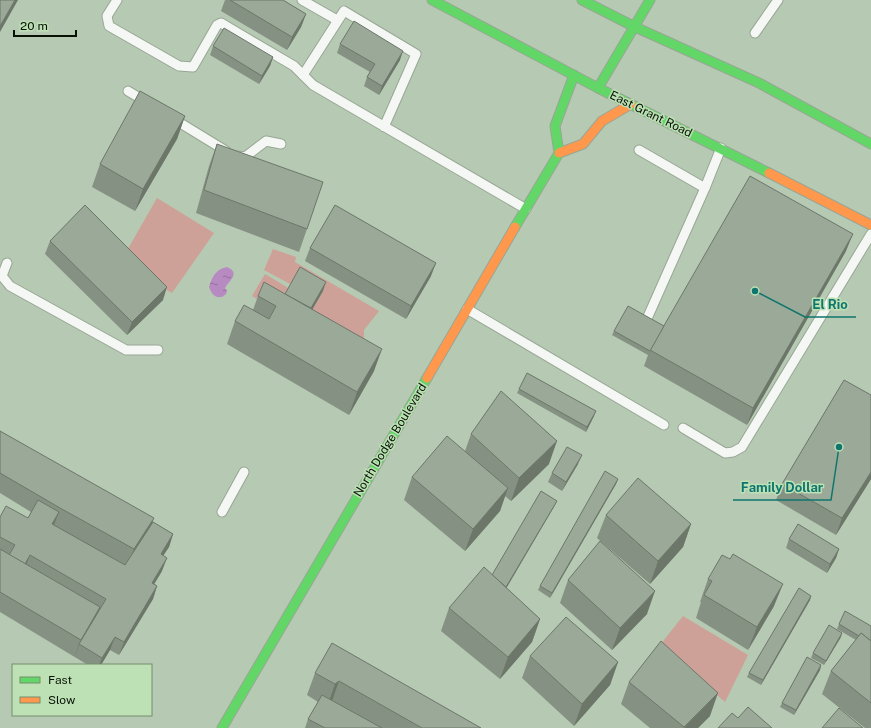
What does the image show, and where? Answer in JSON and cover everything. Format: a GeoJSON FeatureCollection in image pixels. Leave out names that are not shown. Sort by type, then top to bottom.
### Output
{"type":"FeatureCollection","features":[{"type":"Feature","properties":{"kind":"street","name":"East Grant Road"},"geometry":{"type":"LineString","coordinates":[[432,0],[574,76],[721,148],[871,225]]}},
{"type":"Feature","properties":{"kind":"street"},"geometry":{"type":"LineString","coordinates":[[582,0],[635,27],[759,83],[871,144]]}},
{"type":"Feature","properties":{"kind":"street"},"geometry":{"type":"LineString","coordinates":[[598,88],[650,0]]}},
{"type":"Feature","properties":{"kind":"street"},"geometry":{"type":"LineString","coordinates":[[574,76],[555,126],[559,153],[583,144],[602,121],[631,104]]}},
{"type":"Feature","properties":{"kind":"street","name":"North Dodge Boulevard"},"geometry":{"type":"LineString","coordinates":[[222,728],[559,153]]}},
{"type":"Feature","properties":{"kind":"lane"},"geometry":{"type":"LineString","coordinates":[[117,0],[107,16],[109,26],[179,66],[194,67],[217,25],[221,23],[294,66],[313,85],[526,209]]}},
{"type":"Feature","properties":{"kind":"lane"},"geometry":{"type":"LineString","coordinates":[[302,0],[337,20]]}},
{"type":"Feature","properties":{"kind":"lane"},"geometry":{"type":"LineString","coordinates":[[755,33],[778,0]]}},
{"type":"Feature","properties":{"kind":"lane"},"geometry":{"type":"LineString","coordinates":[[304,75],[344,11],[416,54],[384,126]]}},
{"type":"Feature","properties":{"kind":"lane"},"geometry":{"type":"LineString","coordinates":[[128,91],[233,156],[245,157],[266,141],[280,144]]}},
{"type":"Feature","properties":{"kind":"lane"},"geometry":{"type":"LineString","coordinates":[[646,321],[705,188],[721,148]]}},
{"type":"Feature","properties":{"kind":"lane"},"geometry":{"type":"LineString","coordinates":[[639,150],[705,188]]}},
{"type":"Feature","properties":{"kind":"lane"},"geometry":{"type":"LineString","coordinates":[[683,428],[725,453],[732,452],[742,447],[871,234]]}},
{"type":"Feature","properties":{"kind":"lane"},"geometry":{"type":"LineString","coordinates":[[7,263],[2,276],[10,286],[126,350],[158,350]]}},
{"type":"Feature","properties":{"kind":"lane"},"geometry":{"type":"LineString","coordinates":[[467,309],[664,425]]}},
{"type":"Feature","properties":{"kind":"lane"},"geometry":{"type":"LineString","coordinates":[[222,512],[244,472]]}},
{"type":"Feature","properties":{"kind":"shaded area"},"geometry":{"type":"Polygon","coordinates":[[[157,198],[214,233],[172,293],[149,279],[125,254],[157,198]]]}},
{"type":"Feature","properties":{"kind":"shaded area"},"geometry":{"type":"Polygon","coordinates":[[[273,249],[296,257],[295,262],[379,311],[364,330],[364,353],[356,356],[252,296],[265,274],[290,289],[307,319],[323,291],[292,285],[264,270],[273,249]]]}},
{"type":"Feature","properties":{"kind":"shaded area"},"geometry":{"type":"Polygon","coordinates":[[[683,616],[748,655],[725,702],[660,645],[683,616]]]}},
{"type":"Feature","properties":{"kind":"water"},"geometry":{"type":"Polygon","coordinates":[[[227,267],[233,272],[233,277],[225,288],[227,291],[226,294],[222,297],[217,297],[211,292],[209,287],[210,283],[217,272],[227,267]]]}},
{"type":"Feature","properties":{"kind":"building"},"geometry":{"type":"Polygon","coordinates":[[[0,0],[15,0],[0,26],[0,0]]]}},
{"type":"Feature","properties":{"kind":"building"},"geometry":{"type":"Polygon","coordinates":[[[230,0],[283,0],[306,14],[292,37],[230,0]]]}},
{"type":"Feature","properties":{"kind":"building"},"geometry":{"type":"Polygon","coordinates":[[[354,21],[403,51],[382,86],[367,77],[375,64],[340,44],[354,21]]]}},
{"type":"Feature","properties":{"kind":"building"},"geometry":{"type":"Polygon","coordinates":[[[224,28],[273,57],[262,76],[213,46],[224,28]]]}},
{"type":"Feature","properties":{"kind":"building"},"geometry":{"type":"Polygon","coordinates":[[[140,91],[185,116],[143,189],[100,164],[140,91]]]}},
{"type":"Feature","properties":{"kind":"building"},"geometry":{"type":"Polygon","coordinates":[[[217,144],[323,182],[307,229],[204,190],[217,144]]]}},
{"type":"Feature","properties":{"kind":"building"},"geometry":{"type":"Polygon","coordinates":[[[750,176],[853,234],[753,408],[650,350],[750,176]]]}},
{"type":"Feature","properties":{"kind":"building"},"geometry":{"type":"Polygon","coordinates":[[[85,205],[167,287],[132,322],[50,241],[85,205]]]}},
{"type":"Feature","properties":{"kind":"building"},"geometry":{"type":"Polygon","coordinates":[[[335,205],[436,263],[411,306],[310,248],[335,205]]]}},
{"type":"Feature","properties":{"kind":"building"},"geometry":{"type":"Polygon","coordinates":[[[300,267],[326,282],[311,308],[285,294],[300,267]]]}},
{"type":"Feature","properties":{"kind":"building"},"geometry":{"type":"Polygon","coordinates":[[[264,282],[382,349],[357,392],[235,321],[244,305],[269,319],[276,306],[258,296],[264,282]]]}},
{"type":"Feature","properties":{"kind":"building"},"geometry":{"type":"Polygon","coordinates":[[[628,306],[664,326],[650,351],[614,331],[628,306]]]}},
{"type":"Feature","properties":{"kind":"building"},"geometry":{"type":"Polygon","coordinates":[[[527,373],[596,411],[587,427],[519,389],[527,373]]]}},
{"type":"Feature","properties":{"kind":"building"},"geometry":{"type":"Polygon","coordinates":[[[844,380],[871,395],[871,472],[842,518],[782,484],[844,380]]]}},
{"type":"Feature","properties":{"kind":"building"},"geometry":{"type":"Polygon","coordinates":[[[501,391],[557,441],[519,478],[471,434],[501,391]]]}},
{"type":"Feature","properties":{"kind":"building"},"geometry":{"type":"Polygon","coordinates":[[[0,431],[154,518],[134,549],[0,473],[0,431]]]}},
{"type":"Feature","properties":{"kind":"building"},"geometry":{"type":"Polygon","coordinates":[[[447,436],[508,488],[473,529],[412,477],[447,436]]]}},
{"type":"Feature","properties":{"kind":"building"},"geometry":{"type":"Polygon","coordinates":[[[567,447],[582,455],[566,482],[552,473],[567,447]]]}},
{"type":"Feature","properties":{"kind":"building"},"geometry":{"type":"Polygon","coordinates":[[[605,471],[618,479],[552,593],[540,586],[605,471]]]}},
{"type":"Feature","properties":{"kind":"building"},"geometry":{"type":"Polygon","coordinates":[[[638,478],[691,524],[658,561],[606,515],[638,478]]]}},
{"type":"Feature","properties":{"kind":"building"},"geometry":{"type":"Polygon","coordinates":[[[541,491],[557,501],[506,587],[492,575],[541,491]]]}},
{"type":"Feature","properties":{"kind":"building"},"geometry":{"type":"Polygon","coordinates":[[[38,500],[59,512],[52,524],[125,565],[153,522],[173,534],[161,554],[167,558],[152,583],[157,586],[124,642],[115,637],[102,658],[79,644],[106,599],[30,555],[25,564],[9,555],[15,545],[0,537],[0,517],[6,506],[28,518],[38,500]]]}},
{"type":"Feature","properties":{"kind":"building"},"geometry":{"type":"Polygon","coordinates":[[[798,524],[839,549],[830,564],[789,539],[798,524]]]}},
{"type":"Feature","properties":{"kind":"building"},"geometry":{"type":"Polygon","coordinates":[[[600,541],[655,591],[620,628],[568,580],[600,541]]]}},
{"type":"Feature","properties":{"kind":"building"},"geometry":{"type":"Polygon","coordinates":[[[0,549],[100,607],[81,640],[0,592],[0,549]]]}},
{"type":"Feature","properties":{"kind":"building"},"geometry":{"type":"Polygon","coordinates":[[[733,554],[783,584],[757,627],[704,595],[712,581],[708,579],[722,555],[730,559],[733,554]]]}},
{"type":"Feature","properties":{"kind":"building"},"geometry":{"type":"Polygon","coordinates":[[[484,567],[540,619],[508,657],[449,608],[484,567]]]}},
{"type":"Feature","properties":{"kind":"building"},"geometry":{"type":"Polygon","coordinates":[[[799,588],[811,596],[763,680],[749,673],[799,588]]]}},
{"type":"Feature","properties":{"kind":"building"},"geometry":{"type":"Polygon","coordinates":[[[845,611],[871,626],[871,641],[861,633],[859,636],[839,624],[845,611]]]}},
{"type":"Feature","properties":{"kind":"building"},"geometry":{"type":"Polygon","coordinates":[[[566,617],[618,662],[582,704],[530,656],[566,617]]]}},
{"type":"Feature","properties":{"kind":"building"},"geometry":{"type":"Polygon","coordinates":[[[829,625],[842,633],[826,661],[813,653],[829,625]]]}},
{"type":"Feature","properties":{"kind":"building"},"geometry":{"type":"Polygon","coordinates":[[[861,633],[871,641],[871,703],[831,671],[861,633]]]}},
{"type":"Feature","properties":{"kind":"building"},"geometry":{"type":"Polygon","coordinates":[[[661,641],[718,693],[684,727],[629,682],[661,641]]]}},
{"type":"Feature","properties":{"kind":"building"},"geometry":{"type":"Polygon","coordinates":[[[332,643],[481,728],[422,728],[339,681],[335,684],[315,673],[332,643]]]}},
{"type":"Feature","properties":{"kind":"building"},"geometry":{"type":"Polygon","coordinates":[[[807,657],[821,665],[796,710],[782,703],[807,657]]]}},
{"type":"Feature","properties":{"kind":"building"},"geometry":{"type":"Polygon","coordinates":[[[322,695],[382,728],[325,728],[308,719],[322,695]]]}},
{"type":"Feature","properties":{"kind":"building"},"geometry":{"type":"Polygon","coordinates":[[[748,707],[772,728],[718,728],[732,713],[738,718],[748,707]]]}},
{"type":"Feature","properties":{"kind":"building"},"geometry":{"type":"Polygon","coordinates":[[[839,708],[863,728],[822,728],[839,708]]]}},
{"type":"Feature","properties":{"kind":"traffic: fast"},"geometry":{"type":"LineString","coordinates":[[432,0],[598,88],[769,173]]}},
{"type":"Feature","properties":{"kind":"traffic: fast"},"geometry":{"type":"LineString","coordinates":[[582,0],[635,27],[759,83],[871,144]]}},
{"type":"Feature","properties":{"kind":"traffic: fast"},"geometry":{"type":"LineString","coordinates":[[598,88],[650,0]]}},
{"type":"Feature","properties":{"kind":"traffic: fast"},"geometry":{"type":"LineString","coordinates":[[515,227],[559,153],[555,126],[574,75]]}},
{"type":"Feature","properties":{"kind":"traffic: fast"},"geometry":{"type":"LineString","coordinates":[[222,728],[427,378]]}},
{"type":"Feature","properties":{"kind":"traffic: slow"},"geometry":{"type":"LineString","coordinates":[[559,153],[583,144],[602,121],[631,104]]}},
{"type":"Feature","properties":{"kind":"traffic: slow"},"geometry":{"type":"LineString","coordinates":[[769,173],[871,225]]}},
{"type":"Feature","properties":{"kind":"traffic: slow"},"geometry":{"type":"LineString","coordinates":[[427,378],[515,227]]}},
{"type":"Feature","properties":{"kind":"place","name":"El Rio"},"geometry":{"type":"Point","coordinates":[755,291]}},
{"type":"Feature","properties":{"kind":"place","name":"Family Dollar"},"geometry":{"type":"Point","coordinates":[839,447]}}]}
